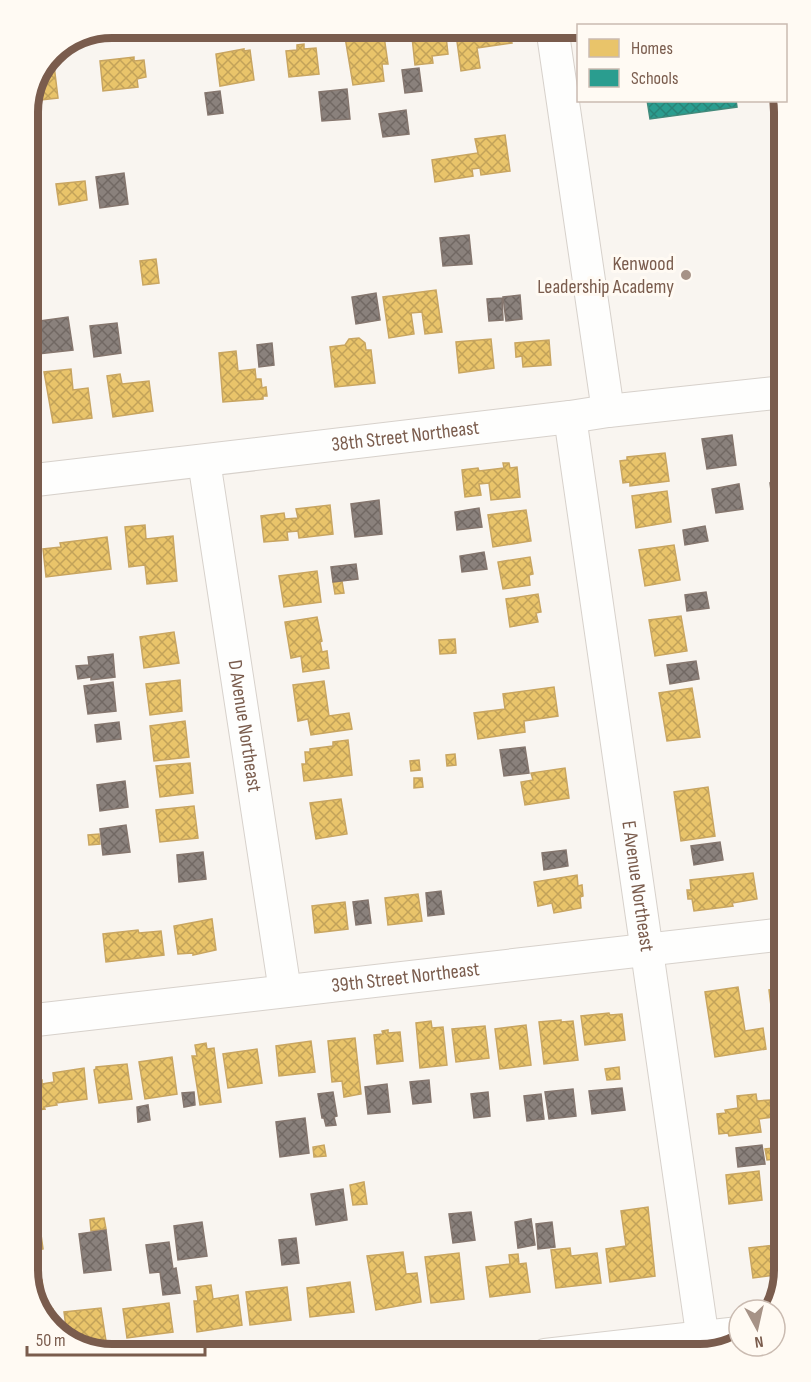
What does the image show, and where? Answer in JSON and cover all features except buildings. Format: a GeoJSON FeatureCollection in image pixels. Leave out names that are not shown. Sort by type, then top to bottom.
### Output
{"type":"FeatureCollection","features":[{"type":"Feature","properties":{"kind":"street"},"geometry":{"type":"LineString","coordinates":[[554,38],[608,411]]}},
{"type":"Feature","properties":{"kind":"street","name":"38th Street Northeast"},"geometry":{"type":"LineString","coordinates":[[38,480],[774,393]]}},
{"type":"Feature","properties":{"kind":"street","name":"E Avenue Northeast"},"geometry":{"type":"LineString","coordinates":[[570,417],[704,1344]]}},
{"type":"Feature","properties":{"kind":"street","name":"D Avenue Northeast"},"geometry":{"type":"LineString","coordinates":[[204,461],[285,992]]}},
{"type":"Feature","properties":{"kind":"street","name":"39th Street Northeast"},"geometry":{"type":"LineString","coordinates":[[38,1020],[774,935]]}},
{"type":"Feature","properties":{"kind":"street"},"geometry":{"type":"LineString","coordinates":[[709,1343],[727,1337]]}},
{"type":"Feature","properties":{"kind":"place","name":"Kenwood Leadership Academy"},"geometry":{"type":"Point","coordinates":[686,275]}}]}
